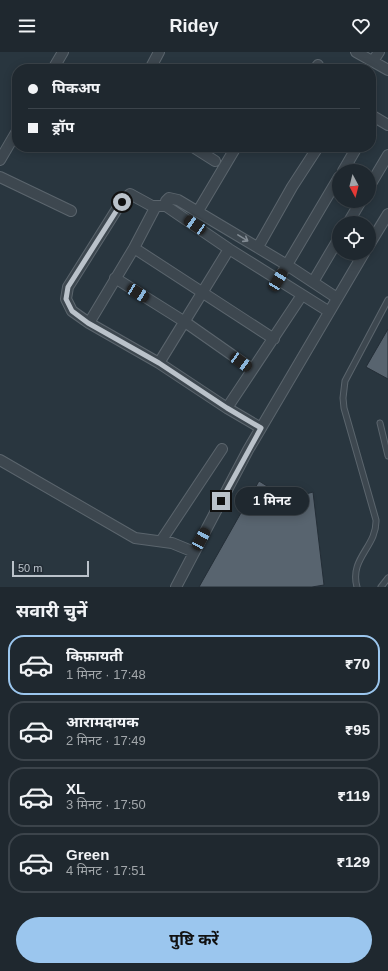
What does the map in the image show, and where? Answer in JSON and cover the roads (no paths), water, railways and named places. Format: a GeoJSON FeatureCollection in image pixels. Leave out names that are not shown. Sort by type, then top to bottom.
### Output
{"type":"FeatureCollection","features":[{"type":"Feature","properties":{"kind":"street"},"geometry":{"type":"LineString","coordinates":[[56,64],[63,52]]}},
{"type":"Feature","properties":{"kind":"street"},"geometry":{"type":"LineString","coordinates":[[153,64],[160,52]]}},
{"type":"Feature","properties":{"kind":"street"},"geometry":{"type":"LineString","coordinates":[[356,52],[388,70]]}},
{"type":"Feature","properties":{"kind":"street"},"geometry":{"type":"LineString","coordinates":[[373,61],[379,52]]}},
{"type":"Feature","properties":{"kind":"street"},"geometry":{"type":"LineString","coordinates":[[376,120],[388,125]]}},
{"type":"Feature","properties":{"kind":"street"},"geometry":{"type":"LineString","coordinates":[[0,160],[12,140]]}},
{"type":"Feature","properties":{"kind":"street"},"geometry":{"type":"LineString","coordinates":[[201,152],[215,161]]}},
{"type":"Feature","properties":{"kind":"street"},"geometry":{"type":"LineString","coordinates":[[198,211],[233,152]]}},
{"type":"Feature","properties":{"kind":"street"},"geometry":{"type":"LineString","coordinates":[[258,247],[292,187],[315,152]]}},
{"type":"Feature","properties":{"kind":"street"},"geometry":{"type":"LineString","coordinates":[[347,164],[354,152]]}},
{"type":"Feature","properties":{"kind":"street"},"geometry":{"type":"LineString","coordinates":[[376,175],[388,155]]}},
{"type":"Feature","properties":{"kind":"street"},"geometry":{"type":"LineString","coordinates":[[0,177],[71,211]]}},
{"type":"Feature","properties":{"kind":"street"},"geometry":{"type":"LineString","coordinates":[[278,280],[332,189]]}},
{"type":"Feature","properties":{"kind":"street"},"geometry":{"type":"LineString","coordinates":[[261,428],[227,408],[159,363],[88,323],[70,309],[66,299],[68,287],[127,195],[132,194],[147,204],[161,206],[328,311]]}},
{"type":"Feature","properties":{"kind":"street"},"geometry":{"type":"LineString","coordinates":[[88,323],[161,206],[171,197],[198,211],[287,264],[337,298]]}},
{"type":"Feature","properties":{"kind":"street"},"geometry":{"type":"LineString","coordinates":[[376,234],[388,214]]}},
{"type":"Feature","properties":{"kind":"street"},"geometry":{"type":"LineString","coordinates":[[159,363],[203,293],[225,246],[229,229]]}},
{"type":"Feature","properties":{"kind":"street"},"geometry":{"type":"LineString","coordinates":[[376,234],[388,231]]}},
{"type":"Feature","properties":{"kind":"street"},"geometry":{"type":"LineString","coordinates":[[134,248],[274,339]]}},
{"type":"Feature","properties":{"kind":"street"},"geometry":{"type":"LineString","coordinates":[[313,282],[332,250]]}},
{"type":"Feature","properties":{"kind":"street"},"geometry":{"type":"LineString","coordinates":[[176,587],[248,450],[328,311],[360,260]]}},
{"type":"Feature","properties":{"kind":"street"},"geometry":{"type":"LineString","coordinates":[[115,278],[185,322],[252,370]]}},
{"type":"Feature","properties":{"kind":"street"},"geometry":{"type":"LineString","coordinates":[[227,408],[302,295]]}},
{"type":"Feature","properties":{"kind":"street"},"geometry":{"type":"LineString","coordinates":[[162,541],[222,449]]}},
{"type":"Feature","properties":{"kind":"street"},"geometry":{"type":"LineString","coordinates":[[0,460],[136,538],[162,541],[178,545],[194,552]]}},
{"type":"Feature","properties":{"kind":"lane"},"geometry":{"type":"LineString","coordinates":[[357,587],[356,567],[373,537],[376,520],[344,408],[343,389],[345,381],[388,300]]}},
{"type":"Feature","properties":{"kind":"lane"},"geometry":{"type":"LineString","coordinates":[[380,423],[388,456]]}},
{"type":"Feature","properties":{"kind":"lane"},"geometry":{"type":"LineString","coordinates":[[381,587],[388,578]]}}]}
